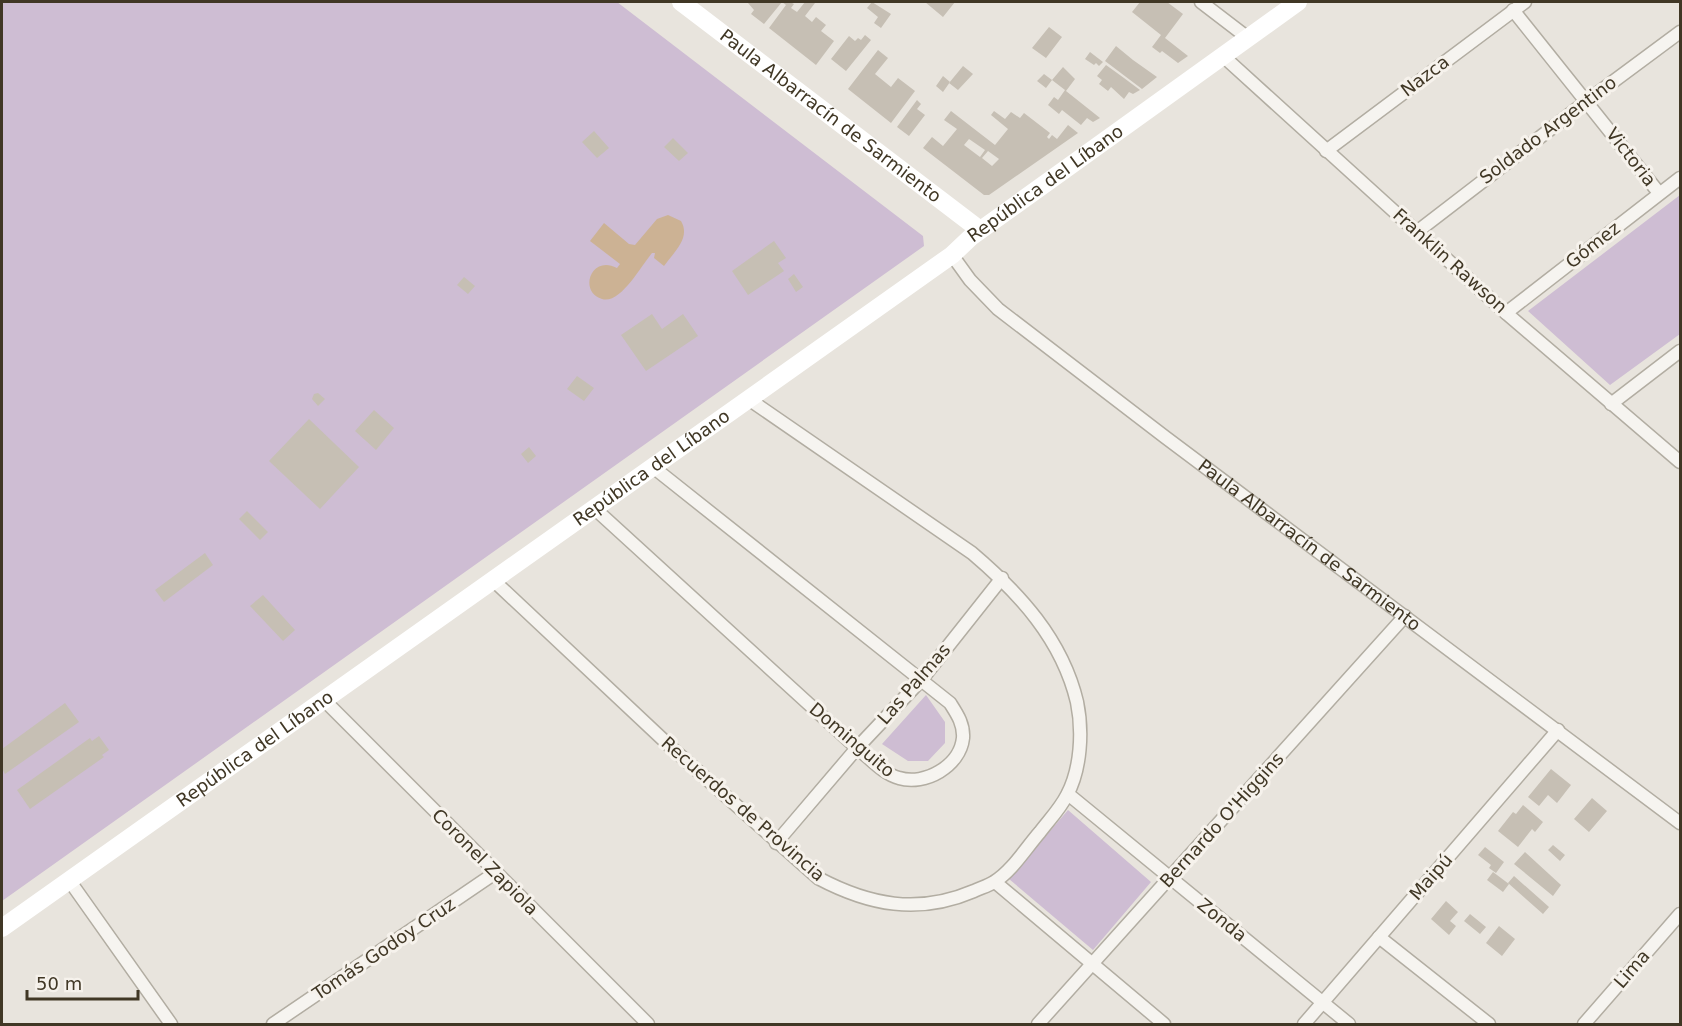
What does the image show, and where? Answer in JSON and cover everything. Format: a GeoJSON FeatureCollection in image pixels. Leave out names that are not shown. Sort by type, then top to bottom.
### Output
{"type":"FeatureCollection","features":[{"type":"Feature","properties":{"kind":"main road","name":"Paula Albarracín de Sarmiento"},"geometry":{"type":"LineString","coordinates":[[681,2],[980,230]]}},
{"type":"Feature","properties":{"kind":"main road","name":"República del Líbano"},"geometry":{"type":"LineString","coordinates":[[2,928],[750,400],[952,255],[980,230],[1298,2]]}},
{"type":"Feature","properties":{"kind":"street"},"geometry":{"type":"LineString","coordinates":[[1201,2],[1248,38]]}},
{"type":"Feature","properties":{"kind":"street","name":"Nazca"},"geometry":{"type":"LineString","coordinates":[[1326,151],[1525,2]]}},
{"type":"Feature","properties":{"kind":"street","name":"Victoria"},"geometry":{"type":"LineString","coordinates":[[1514,10],[1659,193]]}},
{"type":"Feature","properties":{"kind":"street","name":"Soldado Argentino"},"geometry":{"type":"LineString","coordinates":[[1418,231],[1680,32]]}},
{"type":"Feature","properties":{"kind":"street","name":"Franklin Rawson"},"geometry":{"type":"LineString","coordinates":[[1222,56],[1506,313],[1680,462]]}},
{"type":"Feature","properties":{"kind":"street","name":"Gómez"},"geometry":{"type":"LineString","coordinates":[[1506,313],[1680,178]]}},
{"type":"Feature","properties":{"kind":"street","name":"Paula Albarracín de Sarmiento"},"geometry":{"type":"LineString","coordinates":[[952,255],[970,280],[998,309],[1680,823]]}},
{"type":"Feature","properties":{"kind":"street"},"geometry":{"type":"LineString","coordinates":[[1611,404],[1680,351]]}},
{"type":"Feature","properties":{"kind":"street","name":"Recuerdos de Provincia"},"geometry":{"type":"LineString","coordinates":[[493,580],[673,749],[818,878],[843,891],[882,903],[917,906],[957,899],[995,882],[1054,814],[1068,794],[1077,764],[1080,733],[1077,704],[1069,675],[1047,632],[1002,578],[972,553],[750,400]]}},
{"type":"Feature","properties":{"kind":"street","name":"Dominguito"},"geometry":{"type":"LineString","coordinates":[[594,508],[857,748],[890,775],[913,780],[929,777],[946,767],[957,755],[963,738],[960,717],[950,703],[653,467]]}},
{"type":"Feature","properties":{"kind":"street","name":"Las Palmas"},"geometry":{"type":"LineString","coordinates":[[776,843],[857,748],[921,679],[1002,578]]}},
{"type":"Feature","properties":{"kind":"street","name":"Bernardo O'Higgins"},"geometry":{"type":"LineString","coordinates":[[1038,1024],[1405,616]]}},
{"type":"Feature","properties":{"kind":"street","name":"Coronel Zapiola"},"geometry":{"type":"LineString","coordinates":[[324,699],[648,1024]]}},
{"type":"Feature","properties":{"kind":"street","name":"Maipú"},"geometry":{"type":"LineString","coordinates":[[1304,1024],[1558,730]]}},
{"type":"Feature","properties":{"kind":"street","name":"Zonda"},"geometry":{"type":"LineString","coordinates":[[1068,794],[1349,1024]]}},
{"type":"Feature","properties":{"kind":"street","name":"Tomás Godoy Cruz"},"geometry":{"type":"LineString","coordinates":[[273,1024],[495,873]]}},
{"type":"Feature","properties":{"kind":"street"},"geometry":{"type":"LineString","coordinates":[[69,880],[171,1024]]}},
{"type":"Feature","properties":{"kind":"street"},"geometry":{"type":"LineString","coordinates":[[995,882],[1164,1024]]}},
{"type":"Feature","properties":{"kind":"street","name":"Lima"},"geometry":{"type":"LineString","coordinates":[[1584,1024],[1680,914]]}},
{"type":"Feature","properties":{"kind":"street"},"geometry":{"type":"LineString","coordinates":[[1379,937],[1489,1024]]}},
{"type":"Feature","properties":{"kind":"shaded area"},"geometry":{"type":"Polygon","coordinates":[[[2,2],[617,2],[923,236],[924,246],[2,901],[2,2]]]}},
{"type":"Feature","properties":{"kind":"shaded area"},"geometry":{"type":"Polygon","coordinates":[[[1680,195],[1680,334],[1610,385],[1528,311],[1680,195]]]}},
{"type":"Feature","properties":{"kind":"shaded area"},"geometry":{"type":"Polygon","coordinates":[[[668,215],[681,221],[684,233],[680,245],[664,266],[654,258],[655,253],[652,253],[623,291],[609,299],[602,299],[595,295],[589,282],[594,270],[608,265],[617,268],[620,264],[590,241],[604,223],[629,244],[635,245],[657,219],[668,215]]]}},
{"type":"Feature","properties":{"kind":"shaded area"},"geometry":{"type":"Polygon","coordinates":[[[926,695],[945,722],[945,743],[928,761],[908,761],[882,744],[926,695]]]}},
{"type":"Feature","properties":{"kind":"shaded area"},"geometry":{"type":"Polygon","coordinates":[[[1068,810],[1151,882],[1093,950],[1009,879],[1068,810]]]}},
{"type":"Feature","properties":{"kind":"building"},"geometry":{"type":"Polygon","coordinates":[[[782,2],[764,24],[751,14],[754,10],[748,3],[782,2]]]}},
{"type":"Feature","properties":{"kind":"building"},"geometry":{"type":"Polygon","coordinates":[[[782,2],[794,4],[791,8],[797,12],[805,2],[815,3],[805,16],[812,22],[816,17],[826,25],[821,31],[834,41],[816,65],[769,28],[786,5],[782,2]]]}},
{"type":"Feature","properties":{"kind":"building"},"geometry":{"type":"Polygon","coordinates":[[[872,2],[891,14],[881,28],[874,23],[878,17],[867,8],[872,2]]]}},
{"type":"Feature","properties":{"kind":"building"},"geometry":{"type":"Polygon","coordinates":[[[925,2],[955,2],[943,17],[925,2]]]}},
{"type":"Feature","properties":{"kind":"building"},"geometry":{"type":"Polygon","coordinates":[[[1140,2],[1167,2],[1183,14],[1165,38],[1188,56],[1178,63],[1162,51],[1160,53],[1152,47],[1161,35],[1132,12],[1140,2]]]}},
{"type":"Feature","properties":{"kind":"building"},"geometry":{"type":"Polygon","coordinates":[[[1049,27],[1062,37],[1046,58],[1032,48],[1049,27]]]}},
{"type":"Feature","properties":{"kind":"building"},"geometry":{"type":"Polygon","coordinates":[[[865,35],[871,40],[846,71],[831,59],[849,36],[855,41],[858,38],[861,40],[865,35]]]}},
{"type":"Feature","properties":{"kind":"building"},"geometry":{"type":"Polygon","coordinates":[[[1116,46],[1157,77],[1142,89],[1105,61],[1116,46]]]}},
{"type":"Feature","properties":{"kind":"building"},"geometry":{"type":"Polygon","coordinates":[[[878,50],[888,58],[875,74],[891,87],[898,78],[915,91],[891,123],[848,89],[878,50]]]}},
{"type":"Feature","properties":{"kind":"building"},"geometry":{"type":"Polygon","coordinates":[[[1090,52],[1103,62],[1099,66],[1085,59],[1090,52]]]}},
{"type":"Feature","properties":{"kind":"building"},"geometry":{"type":"Polygon","coordinates":[[[1106,65],[1140,90],[1133,94],[1129,92],[1124,99],[1111,87],[1108,91],[1099,84],[1102,80],[1097,76],[1106,65]]]}},
{"type":"Feature","properties":{"kind":"building"},"geometry":{"type":"Polygon","coordinates":[[[963,66],[973,74],[958,90],[949,83],[963,66]]]}},
{"type":"Feature","properties":{"kind":"building"},"geometry":{"type":"Polygon","coordinates":[[[1063,67],[1075,79],[1066,91],[1100,118],[1093,122],[1087,118],[1081,125],[1062,110],[1059,114],[1048,105],[1054,97],[1058,100],[1065,90],[1052,80],[1063,67]]]}},
{"type":"Feature","properties":{"kind":"building"},"geometry":{"type":"Polygon","coordinates":[[[1044,74],[1052,80],[1046,88],[1037,81],[1044,74]]]}},
{"type":"Feature","properties":{"kind":"building"},"geometry":{"type":"Polygon","coordinates":[[[943,76],[950,82],[943,92],[936,86],[943,76]]]}},
{"type":"Feature","properties":{"kind":"building"},"geometry":{"type":"Polygon","coordinates":[[[917,100],[921,104],[917,109],[925,115],[909,136],[897,127],[917,100]]]}},
{"type":"Feature","properties":{"kind":"building"},"geometry":{"type":"Polygon","coordinates":[[[951,111],[995,145],[1008,129],[991,115],[994,111],[1005,119],[1011,112],[1020,118],[1024,113],[1050,133],[1047,137],[1049,139],[1052,135],[1057,139],[1068,125],[1078,133],[989,195],[984,195],[923,148],[932,137],[943,146],[957,129],[944,120],[951,111]],[[969,139],[964,145],[980,157],[985,150],[969,139]],[[988,151],[982,158],[992,166],[999,159],[988,151]]]}},
{"type":"Feature","properties":{"kind":"building"},"geometry":{"type":"Polygon","coordinates":[[[594,131],[609,148],[597,158],[582,142],[594,131]]]}},
{"type":"Feature","properties":{"kind":"building"},"geometry":{"type":"Polygon","coordinates":[[[673,138],[688,153],[679,161],[664,147],[673,138]]]}},
{"type":"Feature","properties":{"kind":"building"},"geometry":{"type":"Polygon","coordinates":[[[774,241],[786,258],[778,263],[784,271],[748,295],[732,271],[774,241]]]}},
{"type":"Feature","properties":{"kind":"building"},"geometry":{"type":"Polygon","coordinates":[[[794,274],[803,287],[796,292],[788,279],[794,274]]]}},
{"type":"Feature","properties":{"kind":"building"},"geometry":{"type":"Polygon","coordinates":[[[464,277],[475,286],[468,294],[457,285],[464,277]]]}},
{"type":"Feature","properties":{"kind":"building"},"geometry":{"type":"Polygon","coordinates":[[[652,314],[662,329],[683,314],[698,336],[646,371],[621,335],[652,314]]]}},
{"type":"Feature","properties":{"kind":"building"},"geometry":{"type":"Polygon","coordinates":[[[577,376],[594,388],[584,401],[567,389],[577,376]]]}},
{"type":"Feature","properties":{"kind":"building"},"geometry":{"type":"Polygon","coordinates":[[[318,393],[325,399],[318,406],[312,399],[314,394],[318,393]]]}},
{"type":"Feature","properties":{"kind":"building"},"geometry":{"type":"Polygon","coordinates":[[[374,410],[394,428],[376,450],[355,431],[374,410]]]}},
{"type":"Feature","properties":{"kind":"building"},"geometry":{"type":"Polygon","coordinates":[[[309,419],[359,467],[320,509],[269,461],[309,419]]]}},
{"type":"Feature","properties":{"kind":"building"},"geometry":{"type":"Polygon","coordinates":[[[529,447],[536,456],[528,463],[521,454],[529,447]]]}},
{"type":"Feature","properties":{"kind":"building"},"geometry":{"type":"Polygon","coordinates":[[[247,511],[268,532],[260,540],[239,519],[247,511]]]}},
{"type":"Feature","properties":{"kind":"building"},"geometry":{"type":"Polygon","coordinates":[[[205,553],[213,565],[164,602],[155,590],[205,553]]]}},
{"type":"Feature","properties":{"kind":"building"},"geometry":{"type":"Polygon","coordinates":[[[263,595],[295,630],[283,641],[250,606],[263,595]]]}},
{"type":"Feature","properties":{"kind":"building"},"geometry":{"type":"Polygon","coordinates":[[[65,703],[79,722],[5,774],[2,769],[2,749],[65,703]]]}},
{"type":"Feature","properties":{"kind":"building"},"geometry":{"type":"Polygon","coordinates":[[[99,736],[109,750],[102,755],[104,757],[30,809],[17,790],[90,738],[92,741],[99,736]]]}},
{"type":"Feature","properties":{"kind":"building"},"geometry":{"type":"Polygon","coordinates":[[[1551,769],[1571,785],[1557,803],[1548,795],[1539,806],[1528,797],[1551,769]]]}},
{"type":"Feature","properties":{"kind":"building"},"geometry":{"type":"Polygon","coordinates":[[[1592,798],[1607,811],[1589,832],[1574,819],[1592,798]]]}},
{"type":"Feature","properties":{"kind":"building"},"geometry":{"type":"Polygon","coordinates":[[[1523,805],[1543,822],[1535,832],[1532,829],[1518,847],[1498,831],[1513,812],[1516,814],[1523,805]]]}},
{"type":"Feature","properties":{"kind":"building"},"geometry":{"type":"Polygon","coordinates":[[[1553,845],[1565,855],[1560,861],[1548,850],[1553,845]]]}},
{"type":"Feature","properties":{"kind":"building"},"geometry":{"type":"Polygon","coordinates":[[[1485,847],[1504,862],[1496,873],[1489,868],[1491,865],[1478,855],[1485,847]]]}},
{"type":"Feature","properties":{"kind":"building"},"geometry":{"type":"Polygon","coordinates":[[[1525,852],[1561,885],[1553,896],[1514,864],[1525,852]]]}},
{"type":"Feature","properties":{"kind":"building"},"geometry":{"type":"Polygon","coordinates":[[[1493,872],[1509,884],[1503,892],[1487,880],[1493,872]]]}},
{"type":"Feature","properties":{"kind":"building"},"geometry":{"type":"Polygon","coordinates":[[[1514,876],[1549,907],[1543,914],[1508,883],[1514,876]]]}},
{"type":"Feature","properties":{"kind":"building"},"geometry":{"type":"Polygon","coordinates":[[[1446,901],[1458,912],[1450,921],[1456,926],[1449,935],[1431,919],[1446,901]]]}},
{"type":"Feature","properties":{"kind":"building"},"geometry":{"type":"Polygon","coordinates":[[[1470,914],[1486,927],[1480,934],[1464,921],[1470,914]]]}},
{"type":"Feature","properties":{"kind":"building"},"geometry":{"type":"Polygon","coordinates":[[[1499,926],[1515,939],[1502,956],[1486,943],[1499,926]]]}}]}
